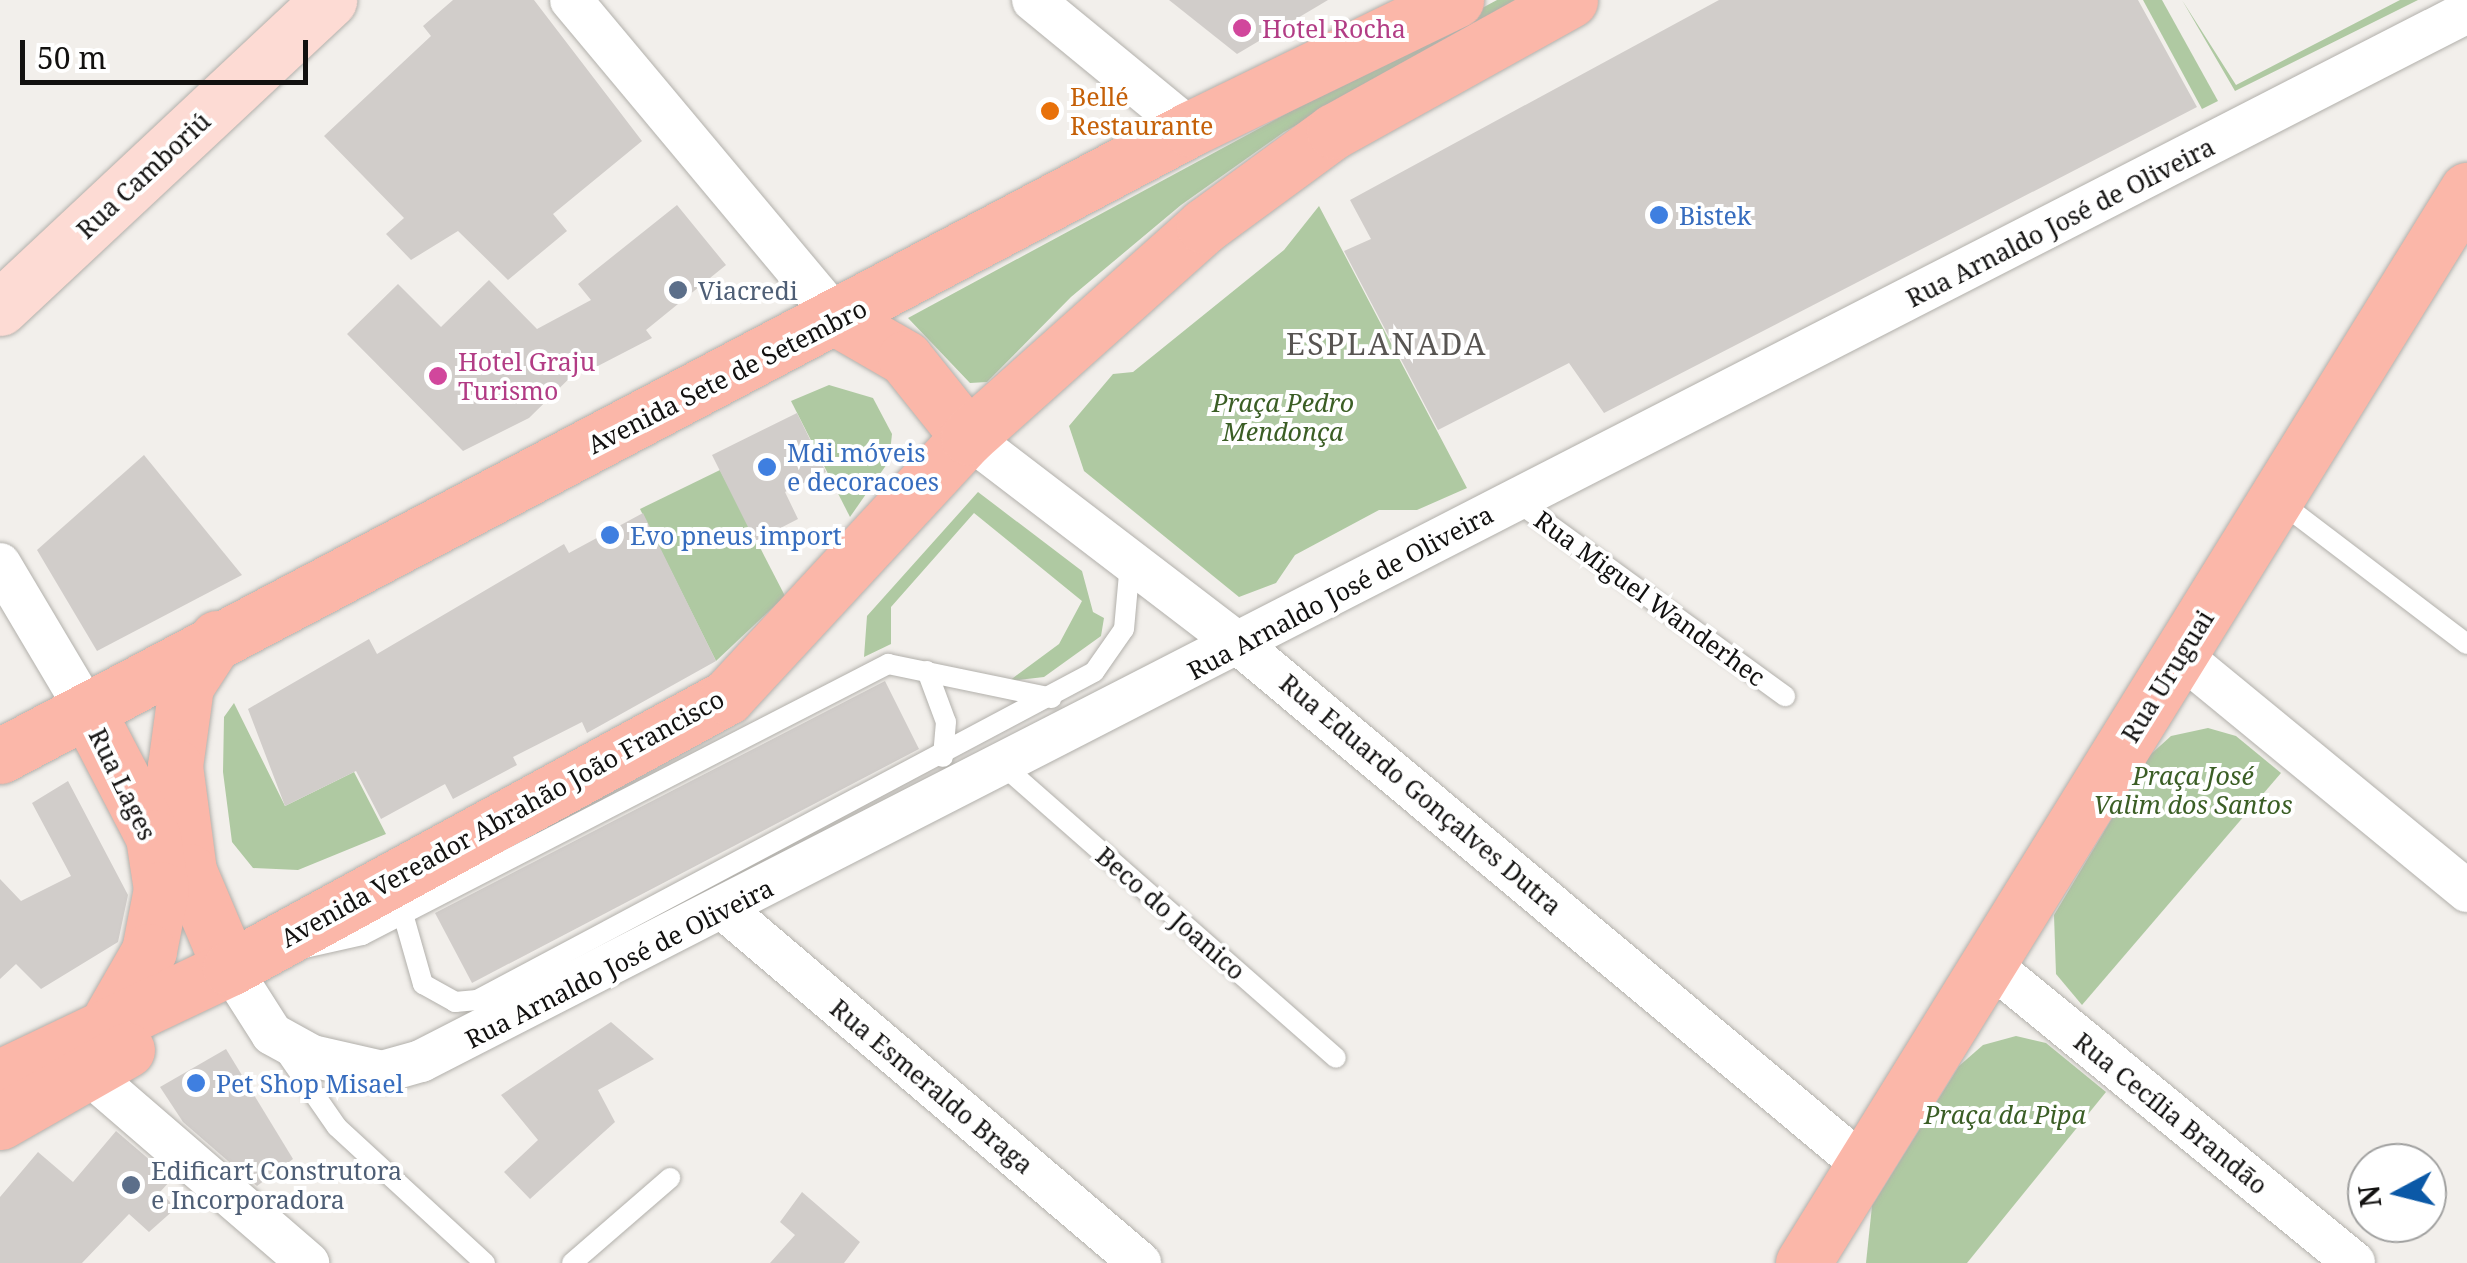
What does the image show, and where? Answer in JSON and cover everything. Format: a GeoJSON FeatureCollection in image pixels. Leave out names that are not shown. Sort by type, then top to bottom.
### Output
{"type":"FeatureCollection","features":[{"type":"Feature","properties":{"kind":"main road"},"geometry":{"type":"LineString","coordinates":[[839,320],[905,358],[968,438],[1204,226],[1334,132],[1570,0]]}},
{"type":"Feature","properties":{"kind":"main road","name":"Avenida Sete de Setembro"},"geometry":{"type":"LineString","coordinates":[[0,756],[88,712],[219,636],[839,320],[1190,129],[1448,2]]}},
{"type":"Feature","properties":{"kind":"main road","name":"Rua Uruguai"},"geometry":{"type":"LineString","coordinates":[[1802,1263],[2467,190]]}},
{"type":"Feature","properties":{"kind":"main road","name":"Avenida Vereador Abrahão João Francisco"},"geometry":{"type":"LineString","coordinates":[[0,1076],[111,1017],[230,968],[727,697],[968,438]]}},
{"type":"Feature","properties":{"kind":"main road","name":"Rua Lages"},"geometry":{"type":"LineString","coordinates":[[219,636],[186,686],[176,766],[189,871],[230,968]]}},
{"type":"Feature","properties":{"kind":"main road","name":"Rua Lages"},"geometry":{"type":"LineString","coordinates":[[88,712],[153,837],[161,889],[149,951],[111,1017]]}},
{"type":"Feature","properties":{"kind":"main road","name":"Avenida Vereador Abrahão João Francisco"},"geometry":{"type":"LineString","coordinates":[[0,1122],[204,1001],[230,968]]}},
{"type":"Feature","properties":{"kind":"street","name":"Rua Camboriú"},"geometry":{"type":"LineString","coordinates":[[0,308],[329,0]]}},
{"type":"Feature","properties":{"kind":"street"},"geometry":{"type":"LineString","coordinates":[[571,0],[839,320]]}},
{"type":"Feature","properties":{"kind":"street"},"geometry":{"type":"LineString","coordinates":[[1033,0],[1190,129]]}},
{"type":"Feature","properties":{"kind":"street","name":"Rua Arnaldo José de Oliveira"},"geometry":{"type":"LineString","coordinates":[[272,1034],[342,1066],[382,1072],[421,1061],[1006,768],[1515,500],[2467,12]]}},
{"type":"Feature","properties":{"kind":"street","name":"Rua Eduardo Gonçalves Dutra"},"geometry":{"type":"LineString","coordinates":[[968,438],[1130,556],[1240,645],[1863,1165]]}},
{"type":"Feature","properties":{"kind":"street","name":"Rua Lages"},"geometry":{"type":"LineString","coordinates":[[0,564],[88,712]]}},
{"type":"Feature","properties":{"kind":"street"},"geometry":{"type":"LineString","coordinates":[[2180,656],[2467,891]]}},
{"type":"Feature","properties":{"kind":"street","name":"Rua Esmeraldo Braga"},"geometry":{"type":"LineString","coordinates":[[724,910],[1140,1263]]}},
{"type":"Feature","properties":{"kind":"street","name":"Rua Cecília Brandão"},"geometry":{"type":"LineString","coordinates":[[1988,963],[2354,1263]]}},
{"type":"Feature","properties":{"kind":"street"},"geometry":{"type":"LineString","coordinates":[[230,968],[272,1034]]}},
{"type":"Feature","properties":{"kind":"street"},"geometry":{"type":"LineString","coordinates":[[88,1072],[308,1263]]}},
{"type":"Feature","properties":{"kind":"lane","name":"Rua Miguel Wanderhec"},"geometry":{"type":"LineString","coordinates":[[1515,500],[1784,696]]}},
{"type":"Feature","properties":{"kind":"lane"},"geometry":{"type":"LineString","coordinates":[[2277,500],[2467,644]]}},
{"type":"Feature","properties":{"kind":"lane"},"geometry":{"type":"LineString","coordinates":[[402,914],[424,984],[455,1002],[476,1000],[1054,698],[1114,649],[1130,602],[1130,556]]}},
{"type":"Feature","properties":{"kind":"lane"},"geometry":{"type":"LineString","coordinates":[[230,968],[330,946],[402,914],[888,664],[1054,698]]}},
{"type":"Feature","properties":{"kind":"lane"},"geometry":{"type":"LineString","coordinates":[[928,671],[946,722],[943,757]]}},
{"type":"Feature","properties":{"kind":"lane","name":"Beco do Joanico"},"geometry":{"type":"LineString","coordinates":[[1006,768],[1336,1058]]}},
{"type":"Feature","properties":{"kind":"lane"},"geometry":{"type":"LineString","coordinates":[[272,1034],[337,1127],[485,1263]]}},
{"type":"Feature","properties":{"kind":"lane"},"geometry":{"type":"LineString","coordinates":[[572,1263],[670,1178]]}},
{"type":"Feature","properties":{"kind":"green space"},"geometry":{"type":"Polygon","coordinates":[[[1497,0],[1519,0],[1284,132],[1181,205],[1071,297],[987,382],[970,383],[908,318],[1497,0]]]}},
{"type":"Feature","properties":{"kind":"green space"},"geometry":{"type":"Polygon","coordinates":[[[2143,0],[2162,0],[2218,101],[2202,109],[2143,0]]]}},
{"type":"Feature","properties":{"kind":"green space"},"geometry":{"type":"Polygon","coordinates":[[[2182,0],[2236,85],[2400,0],[2418,0],[2235,91],[2182,0]]]}},
{"type":"Feature","properties":{"kind":"green space","name":"Praça Pedro Mendonça"},"geometry":{"type":"Polygon","coordinates":[[[1319,206],[1467,488],[1417,510],[1379,510],[1295,555],[1276,583],[1239,597],[1084,471],[1069,426],[1113,374],[1133,372],[1284,250],[1319,206]]]}},
{"type":"Feature","properties":{"kind":"green space"},"geometry":{"type":"Polygon","coordinates":[[[829,385],[873,398],[892,434],[889,461],[850,517],[791,401],[829,385]]]}},
{"type":"Feature","properties":{"kind":"green space"},"geometry":{"type":"Polygon","coordinates":[[[720,470],[785,596],[716,661],[640,509],[720,470]]]}},
{"type":"Feature","properties":{"kind":"green space"},"geometry":{"type":"Polygon","coordinates":[[[978,492],[1082,571],[1093,612],[1104,618],[1101,636],[1044,677],[1009,681],[1059,644],[1082,601],[974,513],[891,607],[891,644],[864,657],[867,616],[978,492]]]}},
{"type":"Feature","properties":{"kind":"green space"},"geometry":{"type":"Polygon","coordinates":[[[234,703],[285,806],[354,772],[386,834],[298,870],[253,868],[232,842],[223,772],[224,717],[234,703]]]}},
{"type":"Feature","properties":{"kind":"green space","name":"Praça José Valim dos Santos"},"geometry":{"type":"Polygon","coordinates":[[[2208,728],[2236,736],[2281,773],[2082,1005],[2056,974],[2054,915],[2150,755],[2171,736],[2208,728]]]}},
{"type":"Feature","properties":{"kind":"green space","name":"Praça da Pipa"},"geometry":{"type":"Polygon","coordinates":[[[2016,1036],[2046,1043],[2106,1092],[1967,1263],[1866,1263],[1872,1206],[1959,1066],[1983,1045],[2016,1036]]]}},
{"type":"Feature","properties":{"kind":"building"},"geometry":{"type":"Polygon","coordinates":[[[453,0],[534,0],[642,141],[553,214],[567,231],[508,280],[458,231],[411,260],[386,234],[404,218],[324,136],[431,36],[423,26],[453,0]]]}},
{"type":"Feature","properties":{"kind":"building","name":"Hotel Rocha"},"geometry":{"type":"Polygon","coordinates":[[[1169,0],[1328,0],[1237,54],[1169,0]]]}},
{"type":"Feature","properties":{"kind":"building","name":"Bistek"},"geometry":{"type":"Polygon","coordinates":[[[1719,0],[2138,0],[2197,107],[1604,413],[1569,363],[1438,430],[1344,251],[1371,239],[1350,200],[1719,0]]]}},
{"type":"Feature","properties":{"kind":"building"},"geometry":{"type":"Polygon","coordinates":[[[677,205],[726,265],[646,330],[652,338],[594,368],[587,361],[529,418],[463,451],[347,334],[398,284],[441,327],[489,280],[537,329],[591,300],[578,284],[677,205]]]}},
{"type":"Feature","properties":{"kind":"building"},"geometry":{"type":"Polygon","coordinates":[[[797,413],[826,472],[785,492],[798,519],[755,541],[712,455],[797,413]]]}},
{"type":"Feature","properties":{"kind":"building"},"geometry":{"type":"Polygon","coordinates":[[[144,455],[242,575],[97,651],[37,550],[144,455]]]}},
{"type":"Feature","properties":{"kind":"building"},"geometry":{"type":"Polygon","coordinates":[[[643,513],[716,661],[587,733],[582,722],[513,757],[517,765],[453,799],[445,784],[381,819],[356,771],[285,806],[248,709],[369,639],[377,654],[564,544],[569,553],[643,513]]]}},
{"type":"Feature","properties":{"kind":"building"},"geometry":{"type":"Polygon","coordinates":[[[885,681],[919,749],[472,983],[435,913],[885,681]]]}},
{"type":"Feature","properties":{"kind":"building"},"geometry":{"type":"Polygon","coordinates":[[[68,781],[128,895],[118,942],[41,989],[16,964],[0,979],[0,879],[21,901],[71,876],[32,803],[68,781]]]}},
{"type":"Feature","properties":{"kind":"building"},"geometry":{"type":"Polygon","coordinates":[[[611,1022],[654,1059],[598,1090],[615,1122],[530,1199],[504,1172],[538,1140],[501,1095],[611,1022]]]}},
{"type":"Feature","properties":{"kind":"building"},"geometry":{"type":"Polygon","coordinates":[[[226,1049],[293,1159],[257,1186],[183,1122],[160,1087],[226,1049]]]}},
{"type":"Feature","properties":{"kind":"building"},"geometry":{"type":"Polygon","coordinates":[[[116,1131],[172,1179],[160,1192],[176,1208],[149,1232],[129,1214],[82,1263],[0,1263],[0,1197],[38,1152],[73,1182],[116,1131]]]}},
{"type":"Feature","properties":{"kind":"building"},"geometry":{"type":"Polygon","coordinates":[[[802,1192],[860,1242],[844,1263],[770,1263],[795,1235],[780,1222],[802,1192]]]}},
{"type":"Feature","properties":{"kind":"place","name":"Hotel Rocha"},"geometry":{"type":"Point","coordinates":[1242,28]}},
{"type":"Feature","properties":{"kind":"place","name":"Bellé Restaurante"},"geometry":{"type":"Point","coordinates":[1050,111]}},
{"type":"Feature","properties":{"kind":"place","name":"Bistek"},"geometry":{"type":"Point","coordinates":[1659,215]}},
{"type":"Feature","properties":{"kind":"place","name":"Viacredi"},"geometry":{"type":"Point","coordinates":[678,290]}},
{"type":"Feature","properties":{"kind":"place","name":"Hotel Graju Turismo"},"geometry":{"type":"Point","coordinates":[438,376]}},
{"type":"Feature","properties":{"kind":"place","name":"Mdi móveis e decoracoes"},"geometry":{"type":"Point","coordinates":[767,467]}},
{"type":"Feature","properties":{"kind":"place","name":"Evo pneus import"},"geometry":{"type":"Point","coordinates":[610,535]}},
{"type":"Feature","properties":{"kind":"place","name":"Pet Shop Misael"},"geometry":{"type":"Point","coordinates":[196,1083]}},
{"type":"Feature","properties":{"kind":"place","name":"Edificart Construtora e Incorporadora"},"geometry":{"type":"Point","coordinates":[131,1185]}},
{"type":"Feature","properties":{"kind":"district","name":"ESPLANADA"},"geometry":{"type":"Point","coordinates":[1387,344]}}]}
